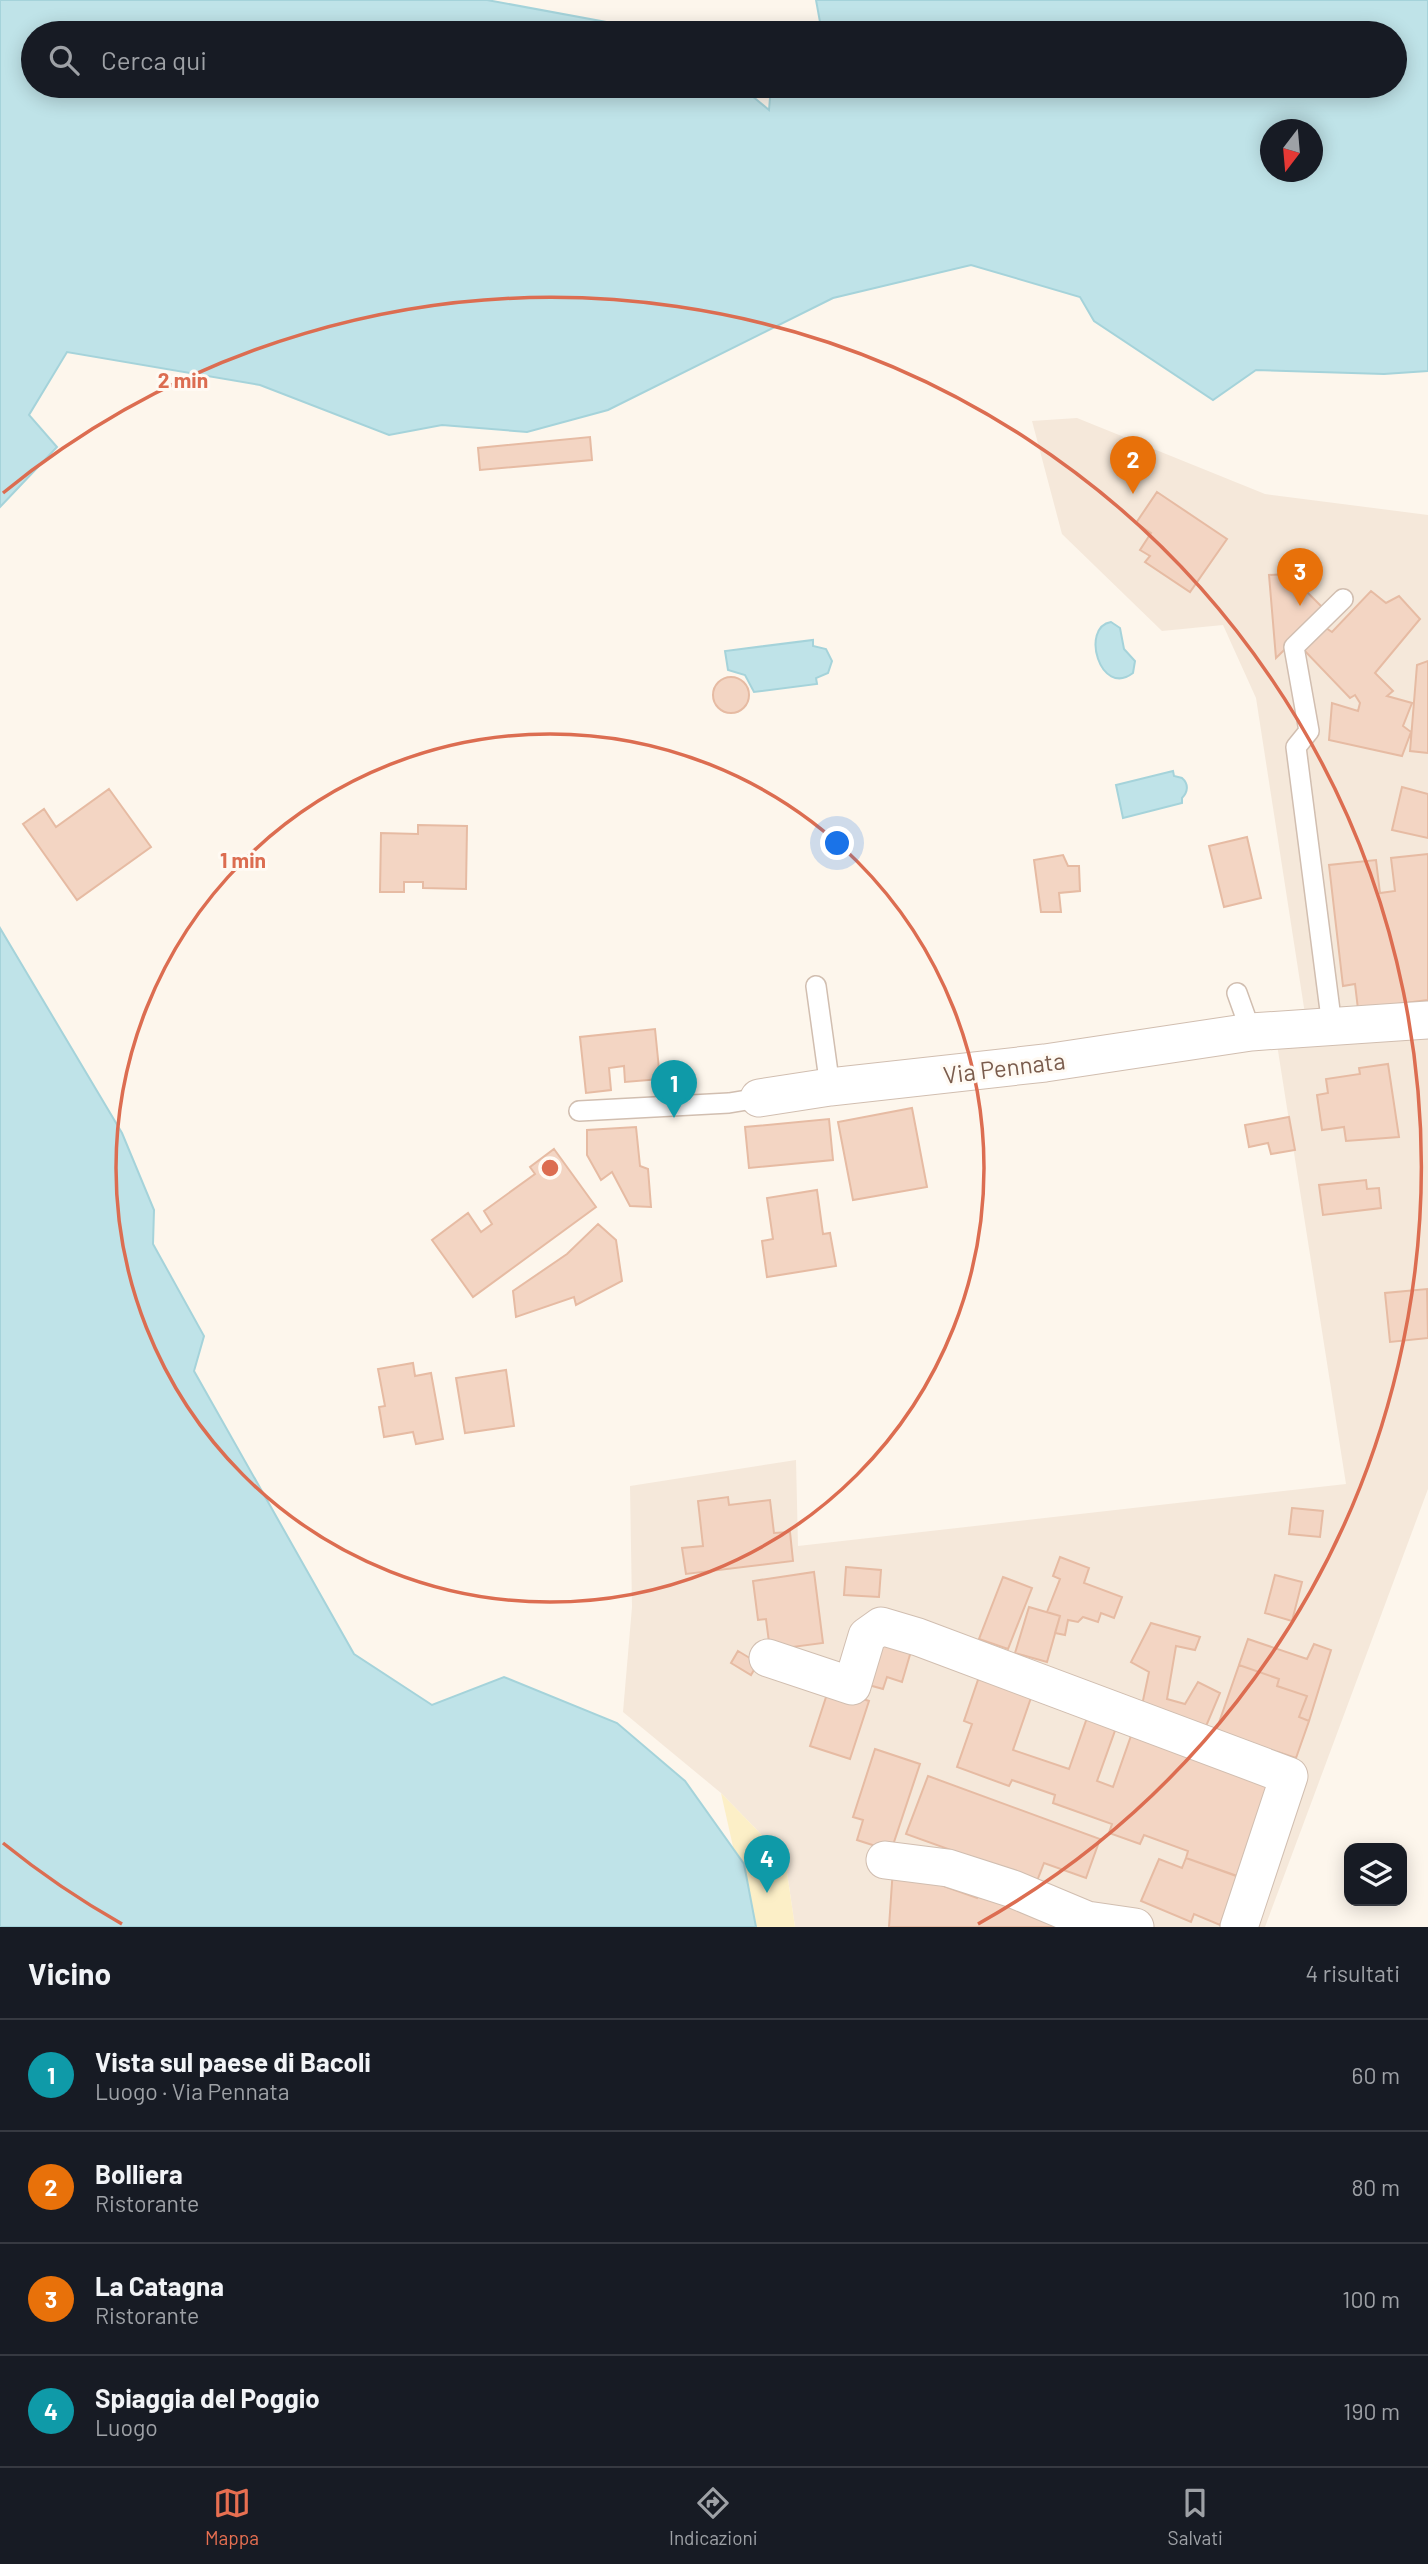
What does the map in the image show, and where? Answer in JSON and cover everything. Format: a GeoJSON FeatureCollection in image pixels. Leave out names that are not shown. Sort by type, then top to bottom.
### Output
{"type":"FeatureCollection","features":[{"type":"Feature","properties":{"kind":"street","name":"Via Pennata"},"geometry":{"type":"LineString","coordinates":[[759,1098],[830,1087],[1045,1063],[1251,1032],[1428,1020]]}},
{"type":"Feature","properties":{"kind":"street"},"geometry":{"type":"LineString","coordinates":[[768,1658],[852,1686],[867,1636],[881,1626],[918,1637],[1289,1776],[1239,1927]]}},
{"type":"Feature","properties":{"kind":"street"},"geometry":{"type":"LineString","coordinates":[[885,1860],[947,1868],[1013,1889],[1087,1920],[1135,1927]]}},
{"type":"Feature","properties":{"kind":"lane"},"geometry":{"type":"LineString","coordinates":[[1332,1026],[1296,747],[1309,731],[1294,647],[1343,598]]}},
{"type":"Feature","properties":{"kind":"lane"},"geometry":{"type":"LineString","coordinates":[[816,986],[830,1087]]}},
{"type":"Feature","properties":{"kind":"lane"},"geometry":{"type":"LineString","coordinates":[[1237,993],[1251,1032]]}},
{"type":"Feature","properties":{"kind":"lane","name":"Via Pennata"},"geometry":{"type":"LineString","coordinates":[[579,1111],[729,1103],[759,1098]]}},
{"type":"Feature","properties":{"kind":"shaded area"},"geometry":{"type":"Polygon","coordinates":[[[1077,418],[1265,494],[1428,515],[1428,1489],[1265,1927],[795,1927],[785,1859],[721,1793],[623,1712],[632,1607],[630,1486],[796,1460],[798,1546],[1346,1484],[1276,1038],[1305,1014],[1256,698],[1223,625],[1162,631],[1062,534],[1032,421],[1077,418]]]}},
{"type":"Feature","properties":{"kind":"sand"},"geometry":{"type":"Polygon","coordinates":[[[721,1793],[785,1859],[795,1927],[751,1927],[721,1793]]]}},
{"type":"Feature","properties":{"kind":"water"},"geometry":{"type":"Polygon","coordinates":[[[0,0],[487,0],[601,21],[21,21],[21,98],[755,98],[769,110],[770,98],[1407,98],[1407,21],[820,21],[816,0],[1428,0],[1428,371],[1384,374],[1256,370],[1213,400],[1094,321],[1080,297],[971,265],[833,298],[608,410],[527,432],[442,425],[389,435],[260,385],[67,352],[29,415],[57,447],[0,507],[0,0]]]}},
{"type":"Feature","properties":{"kind":"water"},"geometry":{"type":"Polygon","coordinates":[[[1111,622],[1120,628],[1124,649],[1135,661],[1133,673],[1121,678],[1111,676],[1103,669],[1098,659],[1097,636],[1102,627],[1111,622]]]}},
{"type":"Feature","properties":{"kind":"water"},"geometry":{"type":"Polygon","coordinates":[[[813,640],[813,646],[826,649],[832,661],[828,673],[816,678],[817,684],[754,692],[745,675],[728,670],[725,651],[813,640]]]}},
{"type":"Feature","properties":{"kind":"water"},"geometry":{"type":"Polygon","coordinates":[[[1173,771],[1174,776],[1182,778],[1187,785],[1182,803],[1123,818],[1116,785],[1173,771]]]}},
{"type":"Feature","properties":{"kind":"water"},"geometry":{"type":"Polygon","coordinates":[[[0,928],[122,1133],[154,1210],[153,1244],[204,1336],[194,1371],[354,1654],[432,1705],[504,1677],[617,1723],[685,1781],[744,1864],[756,1927],[0,1927],[0,928]]]}},
{"type":"Feature","properties":{"kind":"building"},"geometry":{"type":"Polygon","coordinates":[[[590,437],[592,460],[480,470],[478,448],[590,437]]]}},
{"type":"Feature","properties":{"kind":"building"},"geometry":{"type":"Polygon","coordinates":[[[1157,492],[1227,539],[1190,592],[1145,562],[1150,556],[1140,550],[1151,533],[1136,523],[1157,492]]]}},
{"type":"Feature","properties":{"kind":"building"},"geometry":{"type":"Polygon","coordinates":[[[1289,574],[1325,610],[1276,658],[1269,575],[1289,574]]]}},
{"type":"Feature","properties":{"kind":"building"},"geometry":{"type":"Polygon","coordinates":[[[1371,591],[1386,603],[1399,596],[1420,619],[1375,673],[1393,691],[1387,696],[1412,703],[1403,726],[1411,732],[1402,756],[1329,740],[1332,703],[1358,711],[1360,703],[1355,695],[1350,698],[1301,647],[1320,624],[1332,632],[1371,591]]]}},
{"type":"Feature","properties":{"kind":"building"},"geometry":{"type":"Polygon","coordinates":[[[1428,661],[1428,753],[1410,751],[1417,665],[1428,661]]]}},
{"type":"Feature","properties":{"kind":"building"},"geometry":{"type":"Polygon","coordinates":[[[731,677],[743,683],[749,695],[743,707],[731,713],[719,707],[713,695],[719,683],[731,677]]]}},
{"type":"Feature","properties":{"kind":"building"},"geometry":{"type":"Polygon","coordinates":[[[1402,787],[1428,794],[1428,838],[1392,830],[1402,787]]]}},
{"type":"Feature","properties":{"kind":"building"},"geometry":{"type":"Polygon","coordinates":[[[109,789],[151,847],[77,900],[23,824],[44,809],[56,827],[109,789]]]}},
{"type":"Feature","properties":{"kind":"building"},"geometry":{"type":"Polygon","coordinates":[[[418,825],[467,826],[466,889],[423,888],[423,882],[404,882],[404,892],[380,892],[381,833],[418,834],[418,825]]]}},
{"type":"Feature","properties":{"kind":"building"},"geometry":{"type":"Polygon","coordinates":[[[1247,837],[1261,898],[1224,907],[1209,846],[1247,837]]]}},
{"type":"Feature","properties":{"kind":"building"},"geometry":{"type":"Polygon","coordinates":[[[1428,854],[1428,1000],[1358,1009],[1355,984],[1343,986],[1329,865],[1376,860],[1380,893],[1395,891],[1391,858],[1428,854]]]}},
{"type":"Feature","properties":{"kind":"building"},"geometry":{"type":"Polygon","coordinates":[[[1063,855],[1068,866],[1079,866],[1080,891],[1059,893],[1061,912],[1041,912],[1034,860],[1063,855]]]}},
{"type":"Feature","properties":{"kind":"building"},"geometry":{"type":"Polygon","coordinates":[[[655,1029],[660,1079],[625,1082],[624,1066],[609,1068],[611,1090],[586,1093],[580,1037],[655,1029]]]}},
{"type":"Feature","properties":{"kind":"building"},"geometry":{"type":"Polygon","coordinates":[[[1388,1064],[1399,1137],[1346,1141],[1344,1127],[1322,1130],[1317,1095],[1328,1093],[1326,1079],[1360,1074],[1359,1068],[1388,1064]]]}},
{"type":"Feature","properties":{"kind":"building"},"geometry":{"type":"Polygon","coordinates":[[[912,1108],[927,1187],[853,1200],[838,1122],[912,1108]]]}},
{"type":"Feature","properties":{"kind":"building"},"geometry":{"type":"Polygon","coordinates":[[[1289,1117],[1295,1150],[1271,1154],[1268,1143],[1249,1147],[1245,1125],[1289,1117]]]}},
{"type":"Feature","properties":{"kind":"building"},"geometry":{"type":"Polygon","coordinates":[[[829,1119],[833,1160],[749,1168],[745,1127],[829,1119]]]}},
{"type":"Feature","properties":{"kind":"building"},"geometry":{"type":"Polygon","coordinates":[[[636,1127],[640,1166],[648,1169],[651,1207],[630,1206],[612,1172],[601,1180],[587,1155],[587,1130],[636,1127]]]}},
{"type":"Feature","properties":{"kind":"building"},"geometry":{"type":"Polygon","coordinates":[[[554,1149],[596,1207],[473,1297],[432,1240],[468,1213],[481,1232],[492,1224],[484,1211],[535,1174],[530,1167],[554,1149]]]}},
{"type":"Feature","properties":{"kind":"building"},"geometry":{"type":"Polygon","coordinates":[[[1366,1180],[1367,1189],[1379,1188],[1381,1208],[1323,1215],[1319,1185],[1366,1180]]]}},
{"type":"Feature","properties":{"kind":"building"},"geometry":{"type":"Polygon","coordinates":[[[817,1190],[823,1234],[830,1233],[836,1266],[767,1277],[762,1241],[773,1239],[767,1198],[817,1190]]]}},
{"type":"Feature","properties":{"kind":"building"},"geometry":{"type":"Polygon","coordinates":[[[598,1224],[616,1240],[622,1281],[576,1305],[574,1297],[516,1317],[513,1291],[567,1254],[598,1224]]]}},
{"type":"Feature","properties":{"kind":"building"},"geometry":{"type":"Polygon","coordinates":[[[1427,1289],[1428,1338],[1390,1342],[1385,1293],[1427,1289]]]}},
{"type":"Feature","properties":{"kind":"building"},"geometry":{"type":"Polygon","coordinates":[[[413,1363],[415,1376],[431,1373],[443,1439],[416,1444],[413,1432],[384,1437],[379,1407],[385,1406],[378,1369],[413,1363]]]}},
{"type":"Feature","properties":{"kind":"building"},"geometry":{"type":"Polygon","coordinates":[[[506,1370],[514,1426],[465,1433],[456,1378],[506,1370]]]}},
{"type":"Feature","properties":{"kind":"building"},"geometry":{"type":"Polygon","coordinates":[[[728,1497],[729,1505],[770,1500],[774,1533],[790,1532],[793,1561],[686,1574],[682,1548],[703,1546],[698,1501],[728,1497]]]}},
{"type":"Feature","properties":{"kind":"building"},"geometry":{"type":"Polygon","coordinates":[[[1292,1508],[1323,1511],[1320,1537],[1289,1534],[1292,1508]]]}},
{"type":"Feature","properties":{"kind":"building"},"geometry":{"type":"Polygon","coordinates":[[[1060,1557],[1089,1568],[1084,1583],[1122,1597],[1114,1618],[1101,1613],[1098,1622],[1083,1617],[1078,1622],[1068,1620],[1065,1635],[1055,1633],[1060,1616],[1047,1612],[1060,1579],[1053,1576],[1060,1557]]]}},
{"type":"Feature","properties":{"kind":"building"},"geometry":{"type":"Polygon","coordinates":[[[846,1567],[881,1570],[879,1597],[844,1595],[846,1567]]]}},
{"type":"Feature","properties":{"kind":"building"},"geometry":{"type":"Polygon","coordinates":[[[814,1572],[823,1643],[770,1650],[766,1619],[758,1620],[753,1581],[814,1572]]]}},
{"type":"Feature","properties":{"kind":"building"},"geometry":{"type":"Polygon","coordinates":[[[1275,1575],[1302,1582],[1292,1621],[1265,1613],[1275,1575]]]}},
{"type":"Feature","properties":{"kind":"building"},"geometry":{"type":"Polygon","coordinates":[[[1003,1577],[1032,1588],[1008,1649],[979,1639],[1003,1577]]]}},
{"type":"Feature","properties":{"kind":"building"},"geometry":{"type":"Polygon","coordinates":[[[1029,1607],[1060,1616],[1047,1662],[1015,1653],[1029,1607]]]}},
{"type":"Feature","properties":{"kind":"building"},"geometry":{"type":"Polygon","coordinates":[[[1151,1623],[1200,1637],[1195,1650],[1176,1646],[1167,1699],[1185,1704],[1198,1682],[1220,1693],[1204,1731],[1141,1710],[1149,1672],[1131,1662],[1151,1623]]]}},
{"type":"Feature","properties":{"kind":"building"},"geometry":{"type":"Polygon","coordinates":[[[881,1631],[914,1641],[902,1682],[887,1677],[883,1689],[865,1684],[881,1631]]]}},
{"type":"Feature","properties":{"kind":"building"},"geometry":{"type":"Polygon","coordinates":[[[1248,1639],[1307,1659],[1314,1644],[1331,1650],[1309,1721],[1299,1717],[1307,1696],[1277,1686],[1279,1679],[1239,1665],[1248,1639]]]}},
{"type":"Feature","properties":{"kind":"building"},"geometry":{"type":"Polygon","coordinates":[[[738,1651],[758,1663],[751,1675],[731,1663],[738,1651]]]}},
{"type":"Feature","properties":{"kind":"building"},"geometry":{"type":"Polygon","coordinates":[[[1239,1665],[1279,1679],[1277,1686],[1307,1696],[1299,1717],[1309,1721],[1296,1758],[1278,1752],[1276,1759],[1214,1737],[1239,1665]]]}},
{"type":"Feature","properties":{"kind":"building"},"geometry":{"type":"Polygon","coordinates":[[[981,1671],[1034,1689],[1013,1750],[1069,1769],[1088,1715],[1117,1725],[1097,1781],[1113,1787],[1132,1733],[1276,1785],[1243,1878],[1186,1858],[1188,1851],[1144,1835],[1140,1844],[1109,1833],[1112,1824],[1053,1803],[1055,1795],[1012,1780],[1009,1786],[957,1767],[972,1724],[964,1721],[981,1671]]]}},
{"type":"Feature","properties":{"kind":"building"},"geometry":{"type":"Polygon","coordinates":[[[829,1688],[869,1701],[850,1759],[810,1746],[829,1688]]]}},
{"type":"Feature","properties":{"kind":"building"},"geometry":{"type":"Polygon","coordinates":[[[875,1749],[920,1764],[891,1851],[857,1840],[863,1820],[853,1817],[875,1749]]]}},
{"type":"Feature","properties":{"kind":"building"},"geometry":{"type":"Polygon","coordinates":[[[928,1776],[1100,1839],[1086,1878],[1044,1863],[1037,1881],[906,1834],[928,1776]]]}},
{"type":"Feature","properties":{"kind":"building"},"geometry":{"type":"Polygon","coordinates":[[[1186,1858],[1239,1877],[1220,1925],[1194,1914],[1191,1922],[1141,1901],[1159,1859],[1182,1868],[1186,1858]]]}},
{"type":"Feature","properties":{"kind":"building"},"geometry":{"type":"Polygon","coordinates":[[[893,1868],[977,1898],[981,1885],[1062,1927],[889,1927],[893,1868]]]}},
{"type":"Feature","properties":{"kind":"place","name":"Bolliera"},"geometry":{"type":"Point","coordinates":[1133,494]}},
{"type":"Feature","properties":{"kind":"place","name":"La Catagna"},"geometry":{"type":"Point","coordinates":[1300,606]}},
{"type":"Feature","properties":{"kind":"place","name":"Vista sul paese di Bacoli"},"geometry":{"type":"Point","coordinates":[674,1118]}},
{"type":"Feature","properties":{"kind":"place","name":"Spiaggia del Poggio"},"geometry":{"type":"Point","coordinates":[767,1893]}}]}
